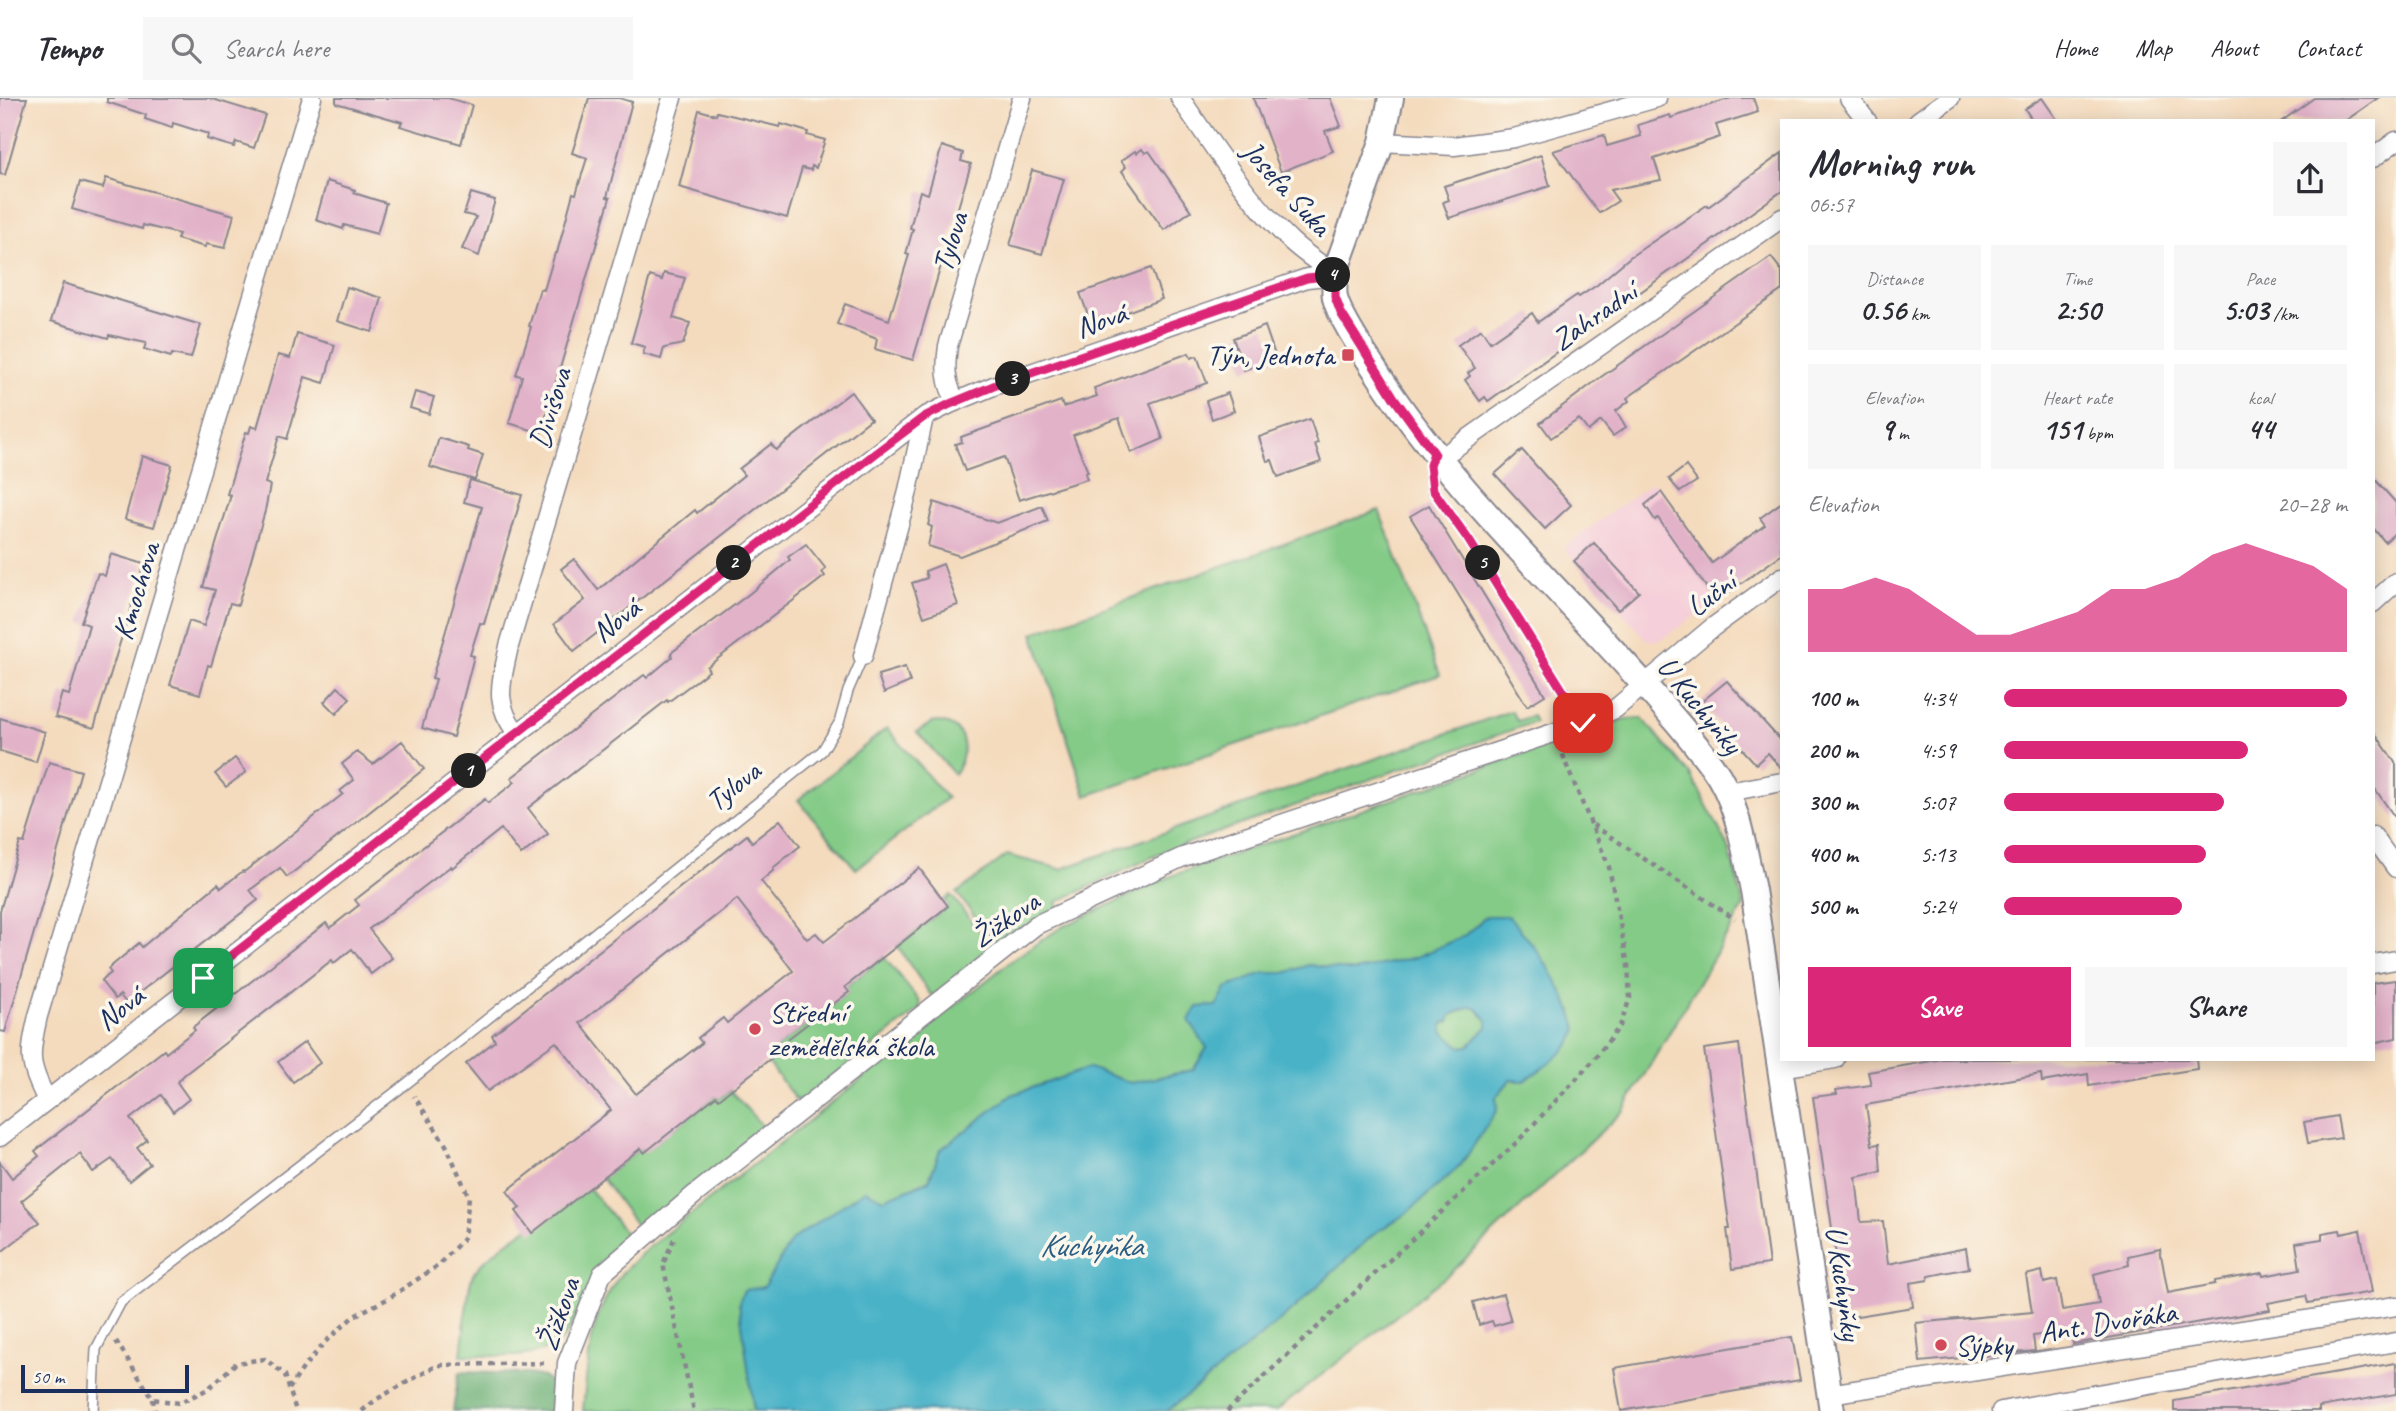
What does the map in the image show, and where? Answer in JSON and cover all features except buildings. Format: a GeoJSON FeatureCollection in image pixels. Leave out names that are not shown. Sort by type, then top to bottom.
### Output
{"type":"FeatureCollection","features":[{"type":"Feature","properties":{"kind":"street","name":"Kmochova"},"geometry":{"type":"LineString","coordinates":[[47,1100],[32,1067],[30,1050],[38,1016],[312,98]]}},
{"type":"Feature","properties":{"kind":"street","name":"Divišova"},"geometry":{"type":"LineString","coordinates":[[517,733],[506,720],[500,705],[509,646],[671,98]]}},
{"type":"Feature","properties":{"kind":"street","name":"Tylova"},"geometry":{"type":"LineString","coordinates":[[956,401],[946,379],[948,346],[1022,98]]}},
{"type":"Feature","properties":{"kind":"street","name":"Josefa Suka"},"geometry":{"type":"LineString","coordinates":[[1180,98],[1224,162],[1262,209],[1293,243],[1335,275]]}},
{"type":"Feature","properties":{"kind":"street","name":"U Kuchyňky"},"geometry":{"type":"LineString","coordinates":[[1391,98],[1382,142],[1350,226],[1335,275],[1335,297],[1341,313],[1394,398],[1436,456],[1644,685],[1713,767],[1728,792],[1739,825],[1761,944],[1830,1403]]}},
{"type":"Feature","properties":{"kind":"street"},"geometry":{"type":"LineString","coordinates":[[1382,142],[1454,146],[1514,138],[1657,98]]}},
{"type":"Feature","properties":{"kind":"street"},"geometry":{"type":"LineString","coordinates":[[1849,98],[1865,119]]}},
{"type":"Feature","properties":{"kind":"street"},"geometry":{"type":"LineString","coordinates":[[1921,119],[1950,98]]}},
{"type":"Feature","properties":{"kind":"street"},"geometry":{"type":"LineString","coordinates":[[2375,157],[2396,141]]}},
{"type":"Feature","properties":{"kind":"street","name":"Zahradní"},"geometry":{"type":"LineString","coordinates":[[1436,456],[1780,219]]}},
{"type":"Feature","properties":{"kind":"street","name":"Nová"},"geometry":{"type":"LineString","coordinates":[[0,1137],[924,417],[996,385],[1307,278],[1335,275]]}},
{"type":"Feature","properties":{"kind":"street","name":"Tylova"},"geometry":{"type":"LineString","coordinates":[[863,656],[907,495],[924,417]]}},
{"type":"Feature","properties":{"kind":"street","name":"Luční"},"geometry":{"type":"LineString","coordinates":[[1644,685],[1713,627],[1780,578]]}},
{"type":"Feature","properties":{"kind":"street"},"geometry":{"type":"LineString","coordinates":[[2375,601],[2396,582]]}},
{"type":"Feature","properties":{"kind":"street","name":"Žižkova"},"geometry":{"type":"LineString","coordinates":[[564,1411],[567,1363],[602,1274],[695,1195],[1036,925],[1183,857],[1583,723],[1615,709],[1644,685]]}},
{"type":"Feature","properties":{"kind":"street"},"geometry":{"type":"LineString","coordinates":[[1728,792],[1780,782]]}},
{"type":"Feature","properties":{"kind":"street"},"geometry":{"type":"LineString","coordinates":[[2375,839],[2396,868]]}},
{"type":"Feature","properties":{"kind":"street"},"geometry":{"type":"LineString","coordinates":[[2375,964],[2396,960]]}},
{"type":"Feature","properties":{"kind":"street"},"geometry":{"type":"LineString","coordinates":[[1780,1068],[1823,1061]]}},
{"type":"Feature","properties":{"kind":"street","name":"Ant. Dvořáka"},"geometry":{"type":"LineString","coordinates":[[1830,1403],[2396,1306]]}},
{"type":"Feature","properties":{"kind":"street"},"geometry":{"type":"LineString","coordinates":[[2001,1411],[2396,1342]]}},
{"type":"Feature","properties":{"kind":"lane"},"geometry":{"type":"LineString","coordinates":[[1436,456],[1430,465],[1433,490],[1468,539],[1583,723]]}},
{"type":"Feature","properties":{"kind":"lane","name":"Tylova"},"geometry":{"type":"LineString","coordinates":[[93,1411],[96,1349],[121,1302],[405,1084],[822,751],[839,723],[848,691],[863,656]]}},
{"type":"Feature","properties":{"kind":"path"},"geometry":{"type":"LineString","coordinates":[[1227,1411],[1518,1141],[1592,1062],[1620,1026],[1630,998],[1628,965],[1609,867],[1566,764],[1559,730]]}},
{"type":"Feature","properties":{"kind":"path"},"geometry":{"type":"LineString","coordinates":[[1593,825],[1743,924],[1761,944]]}},
{"type":"Feature","properties":{"kind":"path"},"geometry":{"type":"LineString","coordinates":[[289,1390],[325,1342],[354,1316],[389,1298],[439,1265],[464,1238],[469,1197],[446,1145],[405,1084]]}},
{"type":"Feature","properties":{"kind":"path"},"geometry":{"type":"LineString","coordinates":[[679,1229],[663,1264],[694,1411]]}},
{"type":"Feature","properties":{"kind":"path"},"geometry":{"type":"LineString","coordinates":[[107,1328],[153,1399],[155,1411]]}},
{"type":"Feature","properties":{"kind":"path"},"geometry":{"type":"LineString","coordinates":[[153,1399],[179,1404],[208,1389],[236,1363],[265,1359],[285,1375],[293,1409]]}},
{"type":"Feature","properties":{"kind":"path"},"geometry":{"type":"LineString","coordinates":[[362,1411],[377,1399],[438,1365],[567,1363]]}},
{"type":"Feature","properties":{"kind":"shaded area"},"geometry":{"type":"Polygon","coordinates":[[[1653,482],[1730,591],[1661,640],[1648,641],[1563,547],[1653,482]]]}},
{"type":"Feature","properties":{"kind":"green space"},"geometry":{"type":"Polygon","coordinates":[[[1379,510],[1440,675],[1086,796],[1033,633],[1379,510]]]}},
{"type":"Feature","properties":{"kind":"green space"},"geometry":{"type":"Polygon","coordinates":[[[1511,711],[1517,721],[1532,716],[1535,722],[1165,851],[1057,902],[1059,908],[1001,945],[993,941],[957,893],[1007,855],[1061,869],[1511,711]]]}},
{"type":"Feature","properties":{"kind":"green space"},"geometry":{"type":"Polygon","coordinates":[[[1642,718],[1691,775],[1729,848],[1744,906],[1623,1111],[1449,1274],[1276,1411],[1167,1411],[1282,1319],[1375,1233],[1407,1213],[1460,1166],[1497,1110],[1496,1097],[1510,1080],[1524,1081],[1549,1063],[1572,1011],[1542,958],[1525,935],[1487,916],[1464,936],[1417,957],[1355,971],[1309,965],[1285,973],[1264,974],[1216,1006],[1197,1007],[1207,1048],[1193,1070],[1131,1083],[1089,1068],[1012,1095],[940,1150],[929,1180],[792,1240],[764,1287],[739,1302],[754,1411],[583,1411],[596,1322],[611,1289],[622,1273],[649,1247],[1015,958],[1062,927],[1174,875],[1625,719],[1642,718]]]}},
{"type":"Feature","properties":{"kind":"green space"},"geometry":{"type":"Polygon","coordinates":[[[933,722],[953,726],[962,739],[963,756],[954,774],[917,732],[933,722]]]}},
{"type":"Feature","properties":{"kind":"green space"},"geometry":{"type":"Polygon","coordinates":[[[887,728],[947,798],[856,869],[798,800],[887,728]]]}},
{"type":"Feature","properties":{"kind":"green space"},"geometry":{"type":"Polygon","coordinates":[[[951,895],[990,945],[990,954],[936,996],[930,994],[897,946],[948,906],[944,901],[951,895]]]}},
{"type":"Feature","properties":{"kind":"green space"},"geometry":{"type":"Polygon","coordinates":[[[884,957],[920,1002],[920,1009],[802,1101],[796,1100],[767,1061],[779,1052],[776,1048],[848,992],[845,987],[884,957]]]}},
{"type":"Feature","properties":{"kind":"green space"},"geometry":{"type":"Polygon","coordinates":[[[1469,1007],[1476,1007],[1487,1020],[1487,1027],[1469,1046],[1461,1047],[1443,1032],[1442,1026],[1451,1015],[1469,1007]]]}},
{"type":"Feature","properties":{"kind":"green space"},"geometry":{"type":"Polygon","coordinates":[[[730,1090],[763,1127],[762,1134],[643,1227],[636,1225],[602,1178],[641,1148],[644,1152],[716,1096],[719,1099],[730,1090]]]}},
{"type":"Feature","properties":{"kind":"green space"},"geometry":{"type":"Polygon","coordinates":[[[589,1188],[626,1233],[626,1241],[600,1274],[567,1334],[557,1344],[532,1354],[461,1355],[473,1275],[492,1254],[589,1188]]]}},
{"type":"Feature","properties":{"kind":"green space"},"geometry":{"type":"Polygon","coordinates":[[[459,1372],[544,1377],[559,1391],[562,1411],[453,1411],[459,1372]]]}},
{"type":"Feature","properties":{"kind":"water","name":"Kuchyňka"},"geometry":{"type":"Polygon","coordinates":[[[1487,916],[1508,916],[1530,941],[1558,984],[1578,1030],[1574,1038],[1555,1059],[1524,1081],[1510,1080],[1496,1097],[1497,1110],[1460,1166],[1407,1213],[1375,1233],[1282,1319],[1167,1411],[754,1411],[739,1302],[744,1290],[764,1287],[792,1240],[865,1190],[884,1199],[929,1181],[940,1150],[1012,1095],[1089,1068],[1131,1083],[1193,1070],[1207,1048],[1189,1020],[1197,1007],[1216,1006],[1226,988],[1264,973],[1285,973],[1309,965],[1355,971],[1417,957],[1464,936],[1487,916]],[[1469,1007],[1451,1015],[1449,1022],[1444,1022],[1442,1026],[1444,1033],[1461,1047],[1469,1046],[1487,1027],[1487,1020],[1476,1007],[1469,1007]]]}},
{"type":"Feature","properties":{"kind":"place","name":"Týn, Jednota"},"geometry":{"type":"Point","coordinates":[1348,355]}},
{"type":"Feature","properties":{"kind":"place","name":"Střední zemědělská škola"},"geometry":{"type":"Point","coordinates":[755,1029]}},
{"type":"Feature","properties":{"kind":"place","name":"Sýpky"},"geometry":{"type":"Point","coordinates":[1941,1345]}},
{"type":"Feature","properties":{"kind":"route"},"geometry":{"type":"LineString","coordinates":[[203,978],[876,453],[930,414],[996,385],[1307,278],[1335,275],[1335,297],[1341,313],[1394,398],[1434,453],[1430,465],[1433,490],[1468,539],[1583,723]]}}]}
